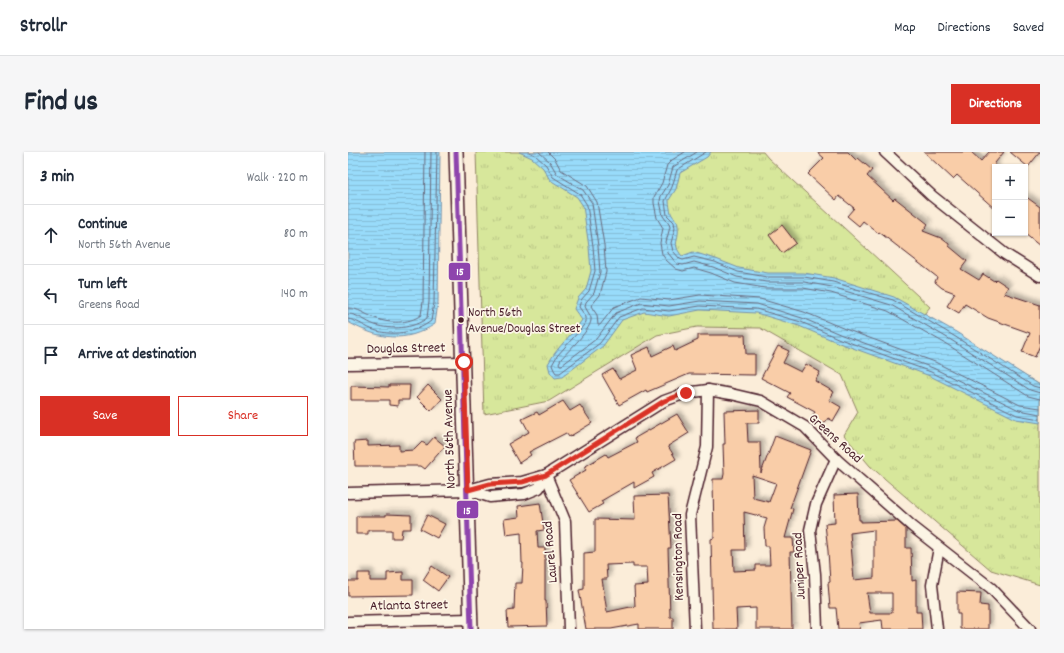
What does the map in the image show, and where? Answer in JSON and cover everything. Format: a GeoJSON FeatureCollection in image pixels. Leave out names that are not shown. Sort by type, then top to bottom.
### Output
{"type":"FeatureCollection","features":[{"type":"Feature","properties":{"kind":"street","name":"North 56th Avenue"},"geometry":{"type":"LineString","coordinates":[[456,152],[464,362],[471,624]]}},
{"type":"Feature","properties":{"kind":"street"},"geometry":{"type":"LineString","coordinates":[[885,152],[938,200],[1005,254],[1040,276]]}},
{"type":"Feature","properties":{"kind":"street","name":"Douglas Street"},"geometry":{"type":"LineString","coordinates":[[348,364],[464,362]]}},
{"type":"Feature","properties":{"kind":"street","name":"Greens Road"},"geometry":{"type":"LineString","coordinates":[[468,490],[490,484],[517,482],[546,475],[664,401],[686,393],[708,390],[761,401],[805,427],[836,459],[912,527],[990,588],[1030,629]]}},
{"type":"Feature","properties":{"kind":"street","name":"Kensington Road"},"geometry":{"type":"LineString","coordinates":[[695,629],[690,515],[706,447],[708,390]]}},
{"type":"Feature","properties":{"kind":"street","name":"Juniper Road"},"geometry":{"type":"LineString","coordinates":[[817,629],[815,574],[810,530],[816,504],[836,459]]}},
{"type":"Feature","properties":{"kind":"street","name":"Greens Road"},"geometry":{"type":"LineString","coordinates":[[468,490],[490,497],[524,494],[539,488],[546,475]]}},
{"type":"Feature","properties":{"kind":"street","name":"Laurel Road"},"geometry":{"type":"LineString","coordinates":[[546,475],[565,521],[569,629]]}},
{"type":"Feature","properties":{"kind":"street"},"geometry":{"type":"LineString","coordinates":[[517,482],[518,495]]}},
{"type":"Feature","properties":{"kind":"street"},"geometry":{"type":"LineString","coordinates":[[348,493],[468,490]]}},
{"type":"Feature","properties":{"kind":"street"},"geometry":{"type":"LineString","coordinates":[[937,629],[932,585],[939,548]]}},
{"type":"Feature","properties":{"kind":"street","name":"Atlanta Street"},"geometry":{"type":"LineString","coordinates":[[348,622],[471,624]]}},
{"type":"Feature","properties":{"kind":"green space"},"geometry":{"type":"Polygon","coordinates":[[[476,152],[763,152],[930,307],[924,314],[1040,385],[1040,585],[991,570],[870,466],[844,435],[858,412],[842,375],[760,328],[697,327],[657,335],[549,401],[484,414],[476,152]]]}},
{"type":"Feature","properties":{"kind":"water"},"geometry":{"type":"Polygon","coordinates":[[[348,152],[440,152],[438,303],[435,324],[413,335],[392,337],[381,335],[359,328],[348,322],[348,152]]]}},
{"type":"Feature","properties":{"kind":"water"},"geometry":{"type":"Polygon","coordinates":[[[519,152],[711,152],[707,157],[680,173],[676,189],[669,200],[671,213],[678,224],[676,244],[682,256],[693,252],[739,268],[768,273],[804,273],[834,278],[894,297],[956,332],[1040,385],[1040,423],[1016,419],[930,376],[839,343],[799,326],[756,313],[700,310],[669,316],[644,312],[622,320],[603,346],[562,377],[555,378],[550,372],[548,364],[582,320],[574,309],[578,298],[586,289],[591,271],[583,206],[577,197],[550,180],[543,168],[532,158],[519,152]]]}},
{"type":"Feature","properties":{"kind":"building"},"geometry":{"type":"Polygon","coordinates":[[[817,152],[848,152],[856,160],[858,158],[872,170],[867,176],[893,200],[895,198],[928,224],[923,231],[941,238],[967,261],[961,269],[979,280],[983,274],[994,281],[996,279],[1008,287],[1004,293],[1040,305],[1040,345],[1035,357],[1022,352],[1030,333],[988,318],[965,304],[959,313],[947,306],[955,293],[942,288],[935,282],[937,277],[879,232],[878,233],[863,221],[859,226],[847,216],[854,208],[839,196],[836,200],[808,174],[824,158],[817,152]]]}},
{"type":"Feature","properties":{"kind":"building"},"geometry":{"type":"Polygon","coordinates":[[[924,152],[971,152],[981,161],[989,152],[1004,152],[995,164],[992,164],[992,206],[957,175],[953,179],[924,152]]]}},
{"type":"Feature","properties":{"kind":"building"},"geometry":{"type":"Polygon","coordinates":[[[1010,152],[1040,152],[1028,167],[1028,164],[1024,164],[1010,152]]]}},
{"type":"Feature","properties":{"kind":"building"},"geometry":{"type":"Polygon","coordinates":[[[1028,198],[1040,207],[1040,246],[1028,236],[1028,198]]]}},
{"type":"Feature","properties":{"kind":"building"},"geometry":{"type":"Polygon","coordinates":[[[782,225],[796,243],[782,253],[769,235],[782,225]]]}},
{"type":"Feature","properties":{"kind":"building"},"geometry":{"type":"Polygon","coordinates":[[[698,335],[745,335],[746,354],[755,354],[755,375],[689,374],[647,392],[646,390],[619,405],[602,375],[613,369],[619,379],[637,370],[631,355],[649,347],[652,356],[673,346],[675,351],[698,340],[698,335]]]}},
{"type":"Feature","properties":{"kind":"building"},"geometry":{"type":"Polygon","coordinates":[[[778,346],[789,351],[783,363],[801,372],[806,364],[820,372],[815,381],[834,392],[829,400],[841,407],[833,421],[828,418],[824,424],[812,417],[815,412],[787,397],[790,393],[761,378],[778,346]]]}},
{"type":"Feature","properties":{"kind":"building"},"geometry":{"type":"Polygon","coordinates":[[[389,385],[410,385],[409,400],[398,400],[398,406],[389,405],[389,400],[351,400],[351,386],[389,387],[389,385]]]}},
{"type":"Feature","properties":{"kind":"building"},"geometry":{"type":"Polygon","coordinates":[[[428,385],[442,399],[431,411],[417,397],[428,385]]]}},
{"type":"Feature","properties":{"kind":"building"},"geometry":{"type":"Polygon","coordinates":[[[563,401],[570,411],[580,405],[592,423],[569,437],[566,433],[529,452],[531,455],[519,463],[508,444],[529,432],[522,419],[537,412],[539,415],[563,401]]]}},
{"type":"Feature","properties":{"kind":"building"},"geometry":{"type":"Polygon","coordinates":[[[759,410],[759,423],[747,423],[748,442],[760,442],[761,473],[775,436],[811,450],[790,508],[793,509],[785,538],[793,538],[794,552],[790,552],[792,629],[756,629],[756,608],[736,609],[737,629],[713,629],[711,539],[714,538],[713,479],[723,479],[724,474],[724,411],[759,410]],[[752,475],[753,498],[769,502],[776,483],[752,475]],[[744,512],[745,550],[733,550],[734,571],[756,570],[756,565],[770,565],[769,546],[765,546],[764,528],[767,518],[744,512]]]}},
{"type":"Feature","properties":{"kind":"building"},"geometry":{"type":"Polygon","coordinates":[[[677,414],[689,433],[668,446],[676,459],[652,473],[654,477],[634,488],[634,482],[601,501],[603,504],[589,512],[569,480],[586,470],[584,467],[606,454],[608,457],[637,442],[635,438],[677,414]]]}},
{"type":"Feature","properties":{"kind":"building"},"geometry":{"type":"Polygon","coordinates":[[[434,437],[445,446],[425,469],[421,466],[355,466],[354,442],[368,441],[368,446],[399,445],[399,451],[414,450],[422,442],[427,445],[434,437]]]}},
{"type":"Feature","properties":{"kind":"building"},"geometry":{"type":"Polygon","coordinates":[[[858,494],[859,520],[861,520],[861,522],[897,521],[906,529],[906,548],[911,548],[912,581],[916,580],[916,612],[921,612],[922,629],[883,629],[882,620],[859,623],[860,629],[838,629],[836,608],[830,608],[828,583],[830,582],[825,524],[835,523],[834,495],[858,494]],[[874,530],[850,533],[854,580],[874,578],[874,530]],[[867,593],[870,613],[892,613],[892,593],[867,593]]]}},
{"type":"Feature","properties":{"kind":"building"},"geometry":{"type":"Polygon","coordinates":[[[668,495],[671,548],[668,548],[670,617],[673,617],[673,629],[639,629],[639,624],[611,629],[586,629],[579,590],[584,589],[584,553],[595,552],[595,519],[635,520],[634,496],[668,495]],[[633,564],[606,565],[607,579],[602,579],[607,612],[635,606],[634,586],[648,585],[647,567],[633,567],[633,564]]]}},
{"type":"Feature","properties":{"kind":"building"},"geometry":{"type":"Polygon","coordinates":[[[540,503],[544,530],[537,531],[538,548],[545,548],[545,601],[547,626],[508,627],[507,611],[514,610],[515,583],[522,583],[523,563],[521,533],[506,535],[504,519],[519,517],[518,506],[540,503]]]}},
{"type":"Feature","properties":{"kind":"building"},"geometry":{"type":"Polygon","coordinates":[[[386,514],[411,515],[411,529],[402,529],[401,538],[392,538],[392,530],[368,530],[368,534],[356,534],[356,516],[386,516],[386,514]]]}},
{"type":"Feature","properties":{"kind":"building"},"geometry":{"type":"Polygon","coordinates":[[[427,515],[445,524],[437,538],[420,529],[427,515]]]}},
{"type":"Feature","properties":{"kind":"building"},"geometry":{"type":"Polygon","coordinates":[[[432,566],[448,577],[438,591],[423,580],[432,566]]]}},
{"type":"Feature","properties":{"kind":"building"},"geometry":{"type":"Polygon","coordinates":[[[403,572],[403,580],[413,580],[413,595],[348,596],[348,581],[358,581],[358,573],[370,573],[370,581],[387,581],[387,573],[403,572]]]}},
{"type":"Feature","properties":{"kind":"building"},"geometry":{"type":"Polygon","coordinates":[[[957,592],[981,593],[980,605],[988,606],[988,629],[960,629],[960,614],[957,614],[957,592]]]}},
{"type":"Feature","properties":{"kind":"transit line","name":"15"},"geometry":{"type":"LineString","coordinates":[[456,152],[471,629]]}},
{"type":"Feature","properties":{"kind":"place","name":"North 56th Avenue/Douglas Street"},"geometry":{"type":"Point","coordinates":[461,320]}},
{"type":"Feature","properties":{"kind":"route"},"geometry":{"type":"LineString","coordinates":[[464,362],[468,490],[490,484],[522,482],[546,475],[664,401],[686,393]]}}]}
